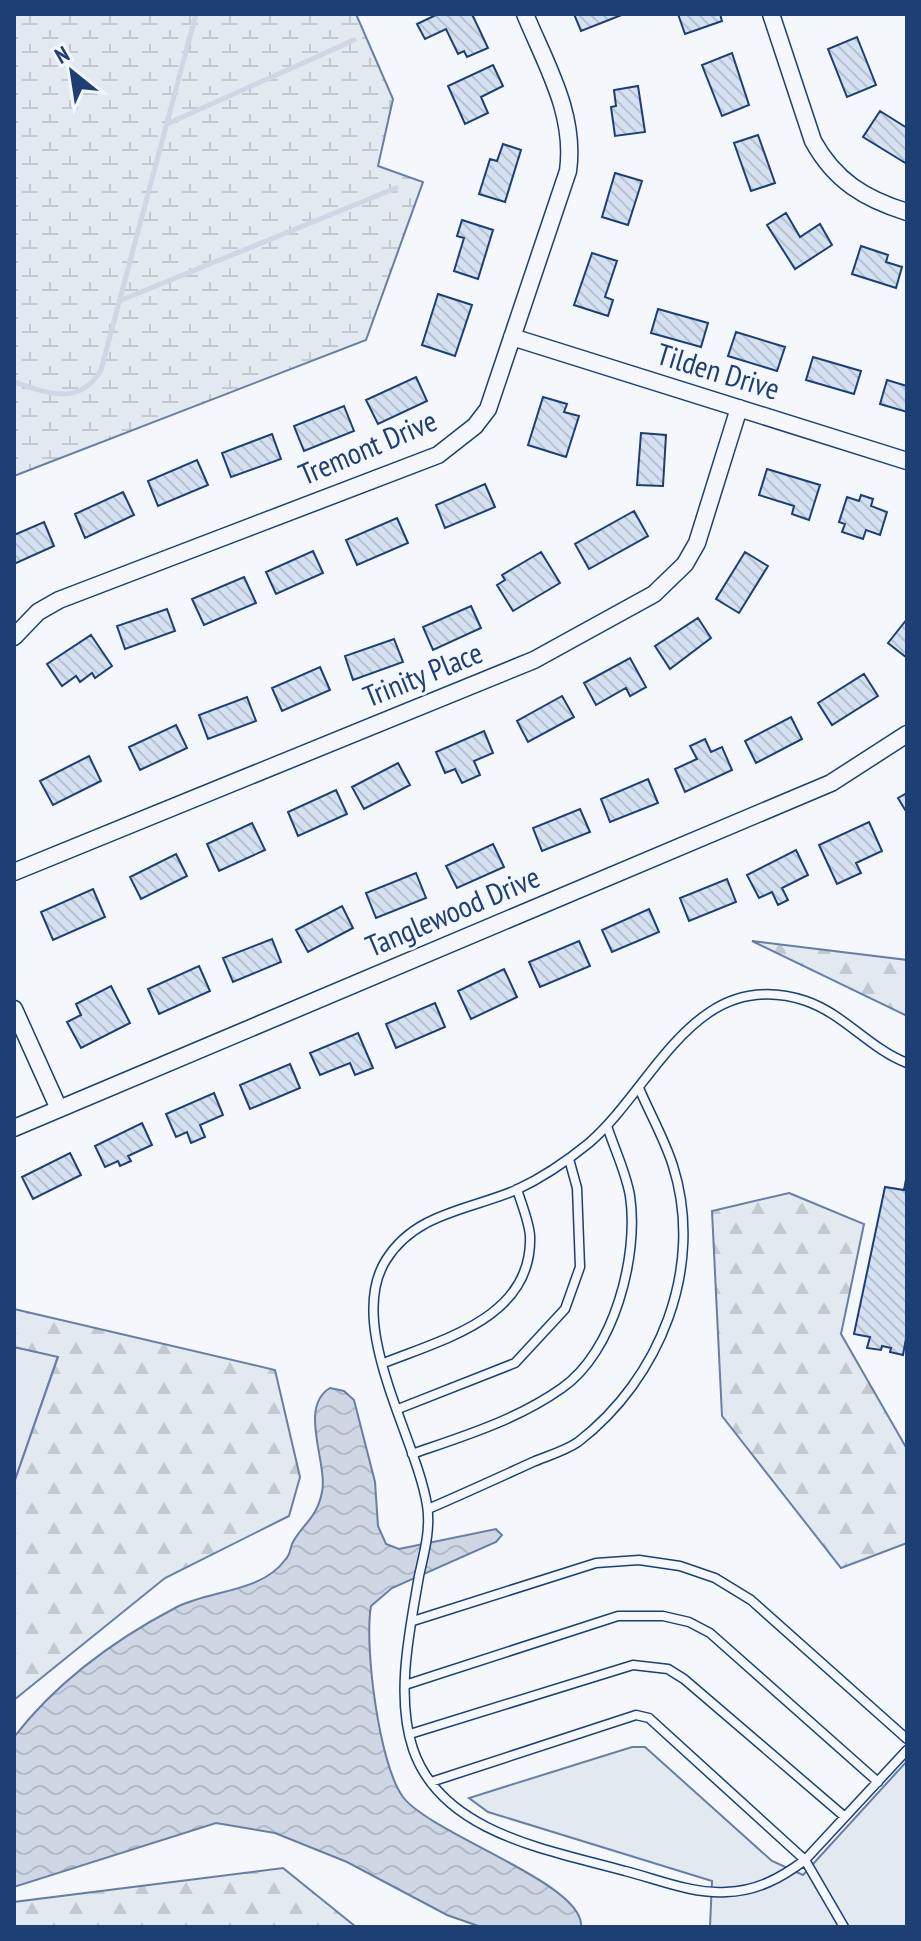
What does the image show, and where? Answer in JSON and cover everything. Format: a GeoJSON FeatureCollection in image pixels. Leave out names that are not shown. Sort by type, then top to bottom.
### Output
{"type":"FeatureCollection","features":[{"type":"Feature","properties":{"kind":"street","name":"Tremont Drive"},"geometry":{"type":"LineString","coordinates":[[14,637],[38,612],[79,592],[438,455],[467,434],[488,409],[568,171],[571,148],[564,106],[525,14]]}},
{"type":"Feature","properties":{"kind":"street"},"geometry":{"type":"LineString","coordinates":[[771,14],[813,141],[822,159],[856,192],[907,212]]}},
{"type":"Feature","properties":{"kind":"street","name":"Tilden Drive"},"geometry":{"type":"LineString","coordinates":[[512,337],[907,461]]}},
{"type":"Feature","properties":{"kind":"street","name":"Trinity Place"},"geometry":{"type":"LineString","coordinates":[[14,872],[534,660],[654,594],[685,564],[697,543],[739,408]]}},
{"type":"Feature","properties":{"kind":"street","name":"Tanglewood Drive"},"geometry":{"type":"LineString","coordinates":[[14,1128],[831,783],[907,734]]}},
{"type":"Feature","properties":{"kind":"street"},"geometry":{"type":"LineString","coordinates":[[14,1009],[59,1109]]}},
{"type":"Feature","properties":{"kind":"lane"},"geometry":{"type":"LineString","coordinates":[[907,1063],[806,1001],[764,995],[714,1009],[694,1021],[677,1037],[607,1126],[569,1159],[517,1189],[432,1219],[400,1242],[385,1260],[376,1286],[373,1310],[384,1363],[428,1509],[428,1529],[416,1592],[405,1685],[412,1748],[431,1782],[453,1805],[493,1831],[685,1887],[723,1892],[746,1890],[787,1874],[805,1860],[907,1750]]}},
{"type":"Feature","properties":{"kind":"lane"},"geometry":{"type":"LineString","coordinates":[[428,1509],[576,1443],[618,1405],[653,1356],[674,1305],[685,1247],[682,1204],[673,1165],[639,1088]]}},
{"type":"Feature","properties":{"kind":"lane"},"geometry":{"type":"LineString","coordinates":[[412,1454],[499,1424],[565,1387],[609,1334],[631,1250],[630,1195],[607,1126]]}},
{"type":"Feature","properties":{"kind":"lane"},"geometry":{"type":"LineString","coordinates":[[398,1409],[515,1363],[565,1309],[580,1267],[577,1188],[569,1159]]}},
{"type":"Feature","properties":{"kind":"lane"},"geometry":{"type":"LineString","coordinates":[[384,1363],[457,1334],[490,1316],[515,1294],[527,1262],[530,1235],[517,1189]]}},
{"type":"Feature","properties":{"kind":"lane"},"geometry":{"type":"LineString","coordinates":[[413,1621],[596,1563],[639,1560],[680,1566],[715,1578],[751,1600],[907,1739]]}},
{"type":"Feature","properties":{"kind":"lane"},"geometry":{"type":"LineString","coordinates":[[405,1685],[618,1616],[663,1616],[689,1622],[710,1633],[878,1782]]}},
{"type":"Feature","properties":{"kind":"lane"},"geometry":{"type":"LineString","coordinates":[[410,1734],[633,1665],[652,1664],[684,1679],[845,1817]]}},
{"type":"Feature","properties":{"kind":"lane"},"geometry":{"type":"LineString","coordinates":[[431,1782],[636,1715],[649,1718],[805,1860],[844,1927]]}},
{"type":"Feature","properties":{"kind":"green space"},"geometry":{"type":"Polygon","coordinates":[[[14,14],[356,14],[393,99],[378,166],[423,182],[366,340],[14,476],[14,14]]]}},
{"type":"Feature","properties":{"kind":"green space"},"geometry":{"type":"Polygon","coordinates":[[[752,941],[907,960],[907,1016],[752,941]]]}},
{"type":"Feature","properties":{"kind":"green space"},"geometry":{"type":"Polygon","coordinates":[[[789,1193],[864,1224],[841,1334],[907,1449],[907,1543],[841,1568],[722,1416],[712,1211],[789,1193]]]}},
{"type":"Feature","properties":{"kind":"green space"},"geometry":{"type":"Polygon","coordinates":[[[14,1309],[275,1370],[300,1477],[289,1516],[165,1578],[14,1700],[14,1483],[58,1357],[14,1347],[14,1309]]]}},
{"type":"Feature","properties":{"kind":"green space"},"geometry":{"type":"Polygon","coordinates":[[[14,1347],[58,1356],[14,1483],[14,1347]]]}},
{"type":"Feature","properties":{"kind":"green space"},"geometry":{"type":"Polygon","coordinates":[[[632,1747],[645,1747],[772,1861],[803,1875],[907,1761],[907,1927],[710,1927],[712,1881],[488,1812],[469,1798],[632,1747]]]}},
{"type":"Feature","properties":{"kind":"green space"},"geometry":{"type":"Polygon","coordinates":[[[283,1868],[356,1927],[14,1927],[14,1902],[283,1868]]]}},
{"type":"Feature","properties":{"kind":"water"},"geometry":{"type":"Polygon","coordinates":[[[330,1388],[344,1391],[354,1400],[375,1482],[378,1526],[386,1544],[399,1549],[496,1529],[502,1535],[496,1542],[392,1588],[371,1606],[369,1624],[375,1704],[394,1781],[403,1797],[419,1812],[535,1877],[559,1894],[576,1911],[581,1927],[481,1927],[447,1915],[347,1862],[275,1833],[216,1823],[14,1887],[14,1737],[67,1681],[130,1634],[188,1602],[262,1579],[285,1560],[320,1501],[323,1480],[316,1436],[316,1408],[330,1388]]]}},
{"type":"Feature","properties":{"kind":"building"},"geometry":{"type":"Polygon","coordinates":[[[438,14],[472,14],[488,48],[467,57],[464,51],[458,54],[446,29],[425,39],[417,24],[438,14]]]}},
{"type":"Feature","properties":{"kind":"building"},"geometry":{"type":"Polygon","coordinates":[[[574,14],[624,14],[581,31],[574,14]]]}},
{"type":"Feature","properties":{"kind":"building"},"geometry":{"type":"Polygon","coordinates":[[[678,14],[720,14],[722,21],[685,34],[678,14]]]}},
{"type":"Feature","properties":{"kind":"building"},"geometry":{"type":"Polygon","coordinates":[[[857,37],[876,85],[847,97],[828,49],[857,37]]]}},
{"type":"Feature","properties":{"kind":"building"},"geometry":{"type":"Polygon","coordinates":[[[732,53],[749,105],[722,116],[702,65],[732,53]]]}},
{"type":"Feature","properties":{"kind":"building"},"geometry":{"type":"Polygon","coordinates":[[[493,65],[503,86],[481,97],[488,113],[465,124],[448,86],[493,65]]]}},
{"type":"Feature","properties":{"kind":"building"},"geometry":{"type":"Polygon","coordinates":[[[638,86],[645,132],[615,136],[611,107],[616,106],[614,90],[638,86]]]}},
{"type":"Feature","properties":{"kind":"building"},"geometry":{"type":"Polygon","coordinates":[[[880,111],[907,128],[907,164],[863,137],[880,111]]]}},
{"type":"Feature","properties":{"kind":"building"},"geometry":{"type":"Polygon","coordinates":[[[758,135],[775,183],[751,191],[734,143],[758,135]]]}},
{"type":"Feature","properties":{"kind":"building"},"geometry":{"type":"Polygon","coordinates":[[[503,144],[521,150],[505,202],[479,194],[490,159],[497,161],[503,144]]]}},
{"type":"Feature","properties":{"kind":"building"},"geometry":{"type":"Polygon","coordinates":[[[615,173],[642,181],[628,225],[602,217],[615,173]]]}},
{"type":"Feature","properties":{"kind":"building"},"geometry":{"type":"Polygon","coordinates":[[[786,213],[800,237],[820,224],[832,245],[795,269],[767,225],[786,213]]]}},
{"type":"Feature","properties":{"kind":"building"},"geometry":{"type":"Polygon","coordinates":[[[462,220],[493,230],[478,279],[454,271],[464,238],[457,236],[462,220]]]}},
{"type":"Feature","properties":{"kind":"building"},"geometry":{"type":"Polygon","coordinates":[[[861,246],[888,255],[886,262],[902,267],[896,288],[852,274],[861,246]]]}},
{"type":"Feature","properties":{"kind":"building"},"geometry":{"type":"Polygon","coordinates":[[[592,253],[617,261],[605,297],[613,300],[608,316],[574,305],[592,253]]]}},
{"type":"Feature","properties":{"kind":"building"},"geometry":{"type":"Polygon","coordinates":[[[438,294],[472,305],[455,356],[422,345],[438,294]]]}},
{"type":"Feature","properties":{"kind":"building"},"geometry":{"type":"Polygon","coordinates":[[[658,309],[708,323],[701,347],[651,333],[658,309]]]}},
{"type":"Feature","properties":{"kind":"building"},"geometry":{"type":"Polygon","coordinates":[[[736,332],[785,347],[777,371],[728,356],[736,332]]]}},
{"type":"Feature","properties":{"kind":"building"},"geometry":{"type":"Polygon","coordinates":[[[813,357],[861,371],[854,394],[806,380],[813,357]]]}},
{"type":"Feature","properties":{"kind":"building"},"geometry":{"type":"Polygon","coordinates":[[[416,377],[427,401],[378,424],[366,400],[416,377]]]}},
{"type":"Feature","properties":{"kind":"building"},"geometry":{"type":"Polygon","coordinates":[[[887,380],[907,386],[907,412],[880,404],[887,380]]]}},
{"type":"Feature","properties":{"kind":"building"},"geometry":{"type":"Polygon","coordinates":[[[543,397],[567,404],[564,412],[579,416],[566,457],[528,445],[543,397]]]}},
{"type":"Feature","properties":{"kind":"building"},"geometry":{"type":"Polygon","coordinates":[[[344,406],[354,431],[304,451],[294,426],[344,406]]]}},
{"type":"Feature","properties":{"kind":"building"},"geometry":{"type":"Polygon","coordinates":[[[641,433],[666,435],[663,486],[637,485],[641,433]]]}},
{"type":"Feature","properties":{"kind":"building"},"geometry":{"type":"Polygon","coordinates":[[[272,434],[281,459],[231,477],[222,453],[272,434]]]}},
{"type":"Feature","properties":{"kind":"building"},"geometry":{"type":"Polygon","coordinates":[[[197,460],[208,485],[158,506],[148,481],[197,460]]]}},
{"type":"Feature","properties":{"kind":"building"},"geometry":{"type":"Polygon","coordinates":[[[767,469],[820,485],[809,520],[792,514],[794,506],[759,495],[767,469]]]}},
{"type":"Feature","properties":{"kind":"building"},"geometry":{"type":"Polygon","coordinates":[[[485,484],[495,507],[445,528],[436,505],[485,484]]]}},
{"type":"Feature","properties":{"kind":"building"},"geometry":{"type":"Polygon","coordinates":[[[123,492],[134,515],[85,538],[75,514],[123,492]]]}},
{"type":"Feature","properties":{"kind":"building"},"geometry":{"type":"Polygon","coordinates":[[[861,495],[873,499],[871,506],[887,512],[880,535],[866,530],[863,539],[842,532],[845,524],[839,522],[847,497],[859,501],[861,495]]]}},
{"type":"Feature","properties":{"kind":"building"},"geometry":{"type":"Polygon","coordinates":[[[634,511],[648,536],[589,569],[575,544],[634,511]]]}},
{"type":"Feature","properties":{"kind":"building"},"geometry":{"type":"Polygon","coordinates":[[[397,518],[408,543],[357,565],[346,540],[397,518]]]}},
{"type":"Feature","properties":{"kind":"building"},"geometry":{"type":"Polygon","coordinates":[[[44,522],[54,546],[14,564],[14,535],[44,522]]]}},
{"type":"Feature","properties":{"kind":"building"},"geometry":{"type":"Polygon","coordinates":[[[313,551],[323,573],[276,594],[266,572],[313,551]]]}},
{"type":"Feature","properties":{"kind":"building"},"geometry":{"type":"Polygon","coordinates":[[[541,552],[560,583],[513,611],[497,585],[505,580],[502,575],[541,552]]]}},
{"type":"Feature","properties":{"kind":"building"},"geometry":{"type":"Polygon","coordinates":[[[745,552],[768,566],[739,613],[716,599],[745,552]]]}},
{"type":"Feature","properties":{"kind":"building"},"geometry":{"type":"Polygon","coordinates":[[[244,577],[256,603],[204,625],[192,599],[244,577]]]}},
{"type":"Feature","properties":{"kind":"building"},"geometry":{"type":"Polygon","coordinates":[[[471,606],[481,628],[433,650],[423,627],[471,606]]]}},
{"type":"Feature","properties":{"kind":"building"},"geometry":{"type":"Polygon","coordinates":[[[167,609],[175,631],[125,649],[117,626],[167,609]]]}},
{"type":"Feature","properties":{"kind":"building"},"geometry":{"type":"Polygon","coordinates":[[[698,618],[711,638],[670,669],[655,646],[698,618]]]}},
{"type":"Feature","properties":{"kind":"building"},"geometry":{"type":"Polygon","coordinates":[[[907,619],[907,658],[888,643],[907,619]]]}},
{"type":"Feature","properties":{"kind":"building"},"geometry":{"type":"Polygon","coordinates":[[[91,635],[112,666],[95,678],[92,673],[80,682],[76,676],[62,686],[47,664],[91,635]]]}},
{"type":"Feature","properties":{"kind":"building"},"geometry":{"type":"Polygon","coordinates":[[[394,639],[403,662],[353,680],[345,656],[394,639]]]}},
{"type":"Feature","properties":{"kind":"building"},"geometry":{"type":"Polygon","coordinates":[[[630,658],[646,687],[630,696],[626,688],[596,705],[584,683],[630,658]]]}},
{"type":"Feature","properties":{"kind":"building"},"geometry":{"type":"Polygon","coordinates":[[[320,667],[330,690],[282,711],[272,688],[320,667]]]}},
{"type":"Feature","properties":{"kind":"building"},"geometry":{"type":"Polygon","coordinates":[[[864,674],[878,696],[832,725],[818,703],[864,674]]]}},
{"type":"Feature","properties":{"kind":"building"},"geometry":{"type":"Polygon","coordinates":[[[562,696],[574,717],[528,742],[517,721],[562,696]]]}},
{"type":"Feature","properties":{"kind":"building"},"geometry":{"type":"Polygon","coordinates":[[[247,697],[256,721],[208,739],[199,715],[247,697]]]}},
{"type":"Feature","properties":{"kind":"building"},"geometry":{"type":"Polygon","coordinates":[[[791,717],[802,739],[756,763],[745,741],[791,717]]]}},
{"type":"Feature","properties":{"kind":"building"},"geometry":{"type":"Polygon","coordinates":[[[176,725],[187,748],[140,770],[129,747],[176,725]]]}},
{"type":"Feature","properties":{"kind":"building"},"geometry":{"type":"Polygon","coordinates":[[[484,731],[493,753],[474,761],[480,775],[462,783],[455,769],[445,773],[436,752],[484,731]]]}},
{"type":"Feature","properties":{"kind":"building"},"geometry":{"type":"Polygon","coordinates":[[[705,739],[711,752],[722,747],[732,770],[685,792],[675,769],[697,759],[690,746],[705,739]]]}},
{"type":"Feature","properties":{"kind":"building"},"geometry":{"type":"Polygon","coordinates":[[[89,756],[101,781],[53,805],[40,781],[89,756]]]}},
{"type":"Feature","properties":{"kind":"building"},"geometry":{"type":"Polygon","coordinates":[[[398,763],[410,785],[364,809],[352,787],[398,763]]]}},
{"type":"Feature","properties":{"kind":"building"},"geometry":{"type":"Polygon","coordinates":[[[648,779],[658,803],[610,822],[601,799],[648,779]]]}},
{"type":"Feature","properties":{"kind":"building"},"geometry":{"type":"Polygon","coordinates":[[[336,790],[347,814],[298,836],[288,812],[336,790]]]}},
{"type":"Feature","properties":{"kind":"building"},"geometry":{"type":"Polygon","coordinates":[[[907,793],[907,813],[898,798],[907,793]]]}},
{"type":"Feature","properties":{"kind":"building"},"geometry":{"type":"Polygon","coordinates":[[[580,809],[590,832],[542,851],[533,828],[580,809]]]}},
{"type":"Feature","properties":{"kind":"building"},"geometry":{"type":"Polygon","coordinates":[[[869,822],[882,851],[856,863],[861,873],[837,884],[819,845],[869,822]]]}},
{"type":"Feature","properties":{"kind":"building"},"geometry":{"type":"Polygon","coordinates":[[[252,823],[265,850],[219,871],[207,844],[252,823]]]}},
{"type":"Feature","properties":{"kind":"building"},"geometry":{"type":"Polygon","coordinates":[[[493,844],[504,867],[457,888],[446,866],[493,844]]]}},
{"type":"Feature","properties":{"kind":"building"},"geometry":{"type":"Polygon","coordinates":[[[796,850],[808,875],[782,888],[788,900],[778,905],[772,892],[759,898],[747,875],[796,850]]]}},
{"type":"Feature","properties":{"kind":"building"},"geometry":{"type":"Polygon","coordinates":[[[176,854],[187,876],[141,899],[130,877],[176,854]]]}},
{"type":"Feature","properties":{"kind":"building"},"geometry":{"type":"Polygon","coordinates":[[[416,873],[426,898],[376,918],[366,893],[416,873]]]}},
{"type":"Feature","properties":{"kind":"building"},"geometry":{"type":"Polygon","coordinates":[[[727,879],[736,902],[689,921],[680,898],[727,879]]]}},
{"type":"Feature","properties":{"kind":"building"},"geometry":{"type":"Polygon","coordinates":[[[93,889],[105,917],[53,940],[41,912],[93,889]]]}},
{"type":"Feature","properties":{"kind":"building"},"geometry":{"type":"Polygon","coordinates":[[[342,906],[353,928],[308,952],[296,930],[342,906]]]}},
{"type":"Feature","properties":{"kind":"building"},"geometry":{"type":"Polygon","coordinates":[[[649,909],[659,932],[612,952],[602,930],[649,909]]]}},
{"type":"Feature","properties":{"kind":"building"},"geometry":{"type":"Polygon","coordinates":[[[272,939],[281,962],[233,982],[223,958],[272,939]]]}},
{"type":"Feature","properties":{"kind":"building"},"geometry":{"type":"Polygon","coordinates":[[[579,941],[590,966],[540,987],[529,962],[579,941]]]}},
{"type":"Feature","properties":{"kind":"building"},"geometry":{"type":"Polygon","coordinates":[[[199,966],[210,991],[159,1014],[148,989],[199,966]]]}},
{"type":"Feature","properties":{"kind":"building"},"geometry":{"type":"Polygon","coordinates":[[[504,969],[517,997],[471,1019],[458,991],[504,969]]]}},
{"type":"Feature","properties":{"kind":"building"},"geometry":{"type":"Polygon","coordinates":[[[111,986],[130,1023],[81,1048],[67,1022],[81,1015],[76,1004],[111,986]]]}},
{"type":"Feature","properties":{"kind":"building"},"geometry":{"type":"Polygon","coordinates":[[[435,1003],[445,1027],[396,1048],[386,1024],[435,1003]]]}},
{"type":"Feature","properties":{"kind":"building"},"geometry":{"type":"Polygon","coordinates":[[[358,1033],[373,1068],[355,1075],[350,1063],[320,1075],[310,1053],[358,1033]]]}},
{"type":"Feature","properties":{"kind":"building"},"geometry":{"type":"Polygon","coordinates":[[[290,1064],[300,1088],[250,1109],[240,1085],[290,1064]]]}},
{"type":"Feature","properties":{"kind":"building"},"geometry":{"type":"Polygon","coordinates":[[[214,1093],[223,1115],[200,1125],[205,1137],[191,1143],[187,1132],[176,1137],[166,1114],[214,1093]]]}},
{"type":"Feature","properties":{"kind":"building"},"geometry":{"type":"Polygon","coordinates":[[[142,1123],[152,1145],[128,1156],[131,1161],[120,1166],[118,1161],[105,1167],[95,1146],[142,1123]]]}},
{"type":"Feature","properties":{"kind":"building"},"geometry":{"type":"Polygon","coordinates":[[[70,1153],[81,1175],[33,1199],[22,1177],[70,1153]]]}},
{"type":"Feature","properties":{"kind":"building"},"geometry":{"type":"Polygon","coordinates":[[[907,1174],[907,1333],[903,1355],[882,1346],[881,1350],[867,1348],[870,1337],[854,1334],[885,1187],[904,1190],[907,1174]]]}},
{"type":"Feature","properties":{"kind":"waterway"},"geometry":{"type":"LineString","coordinates":[[14,382],[51,393],[73,393],[92,382],[101,370],[196,14]]}},
{"type":"Feature","properties":{"kind":"waterway"},"geometry":{"type":"LineString","coordinates":[[167,124],[354,40]]}},
{"type":"Feature","properties":{"kind":"waterway"},"geometry":{"type":"LineString","coordinates":[[119,301],[396,188]]}}]}
